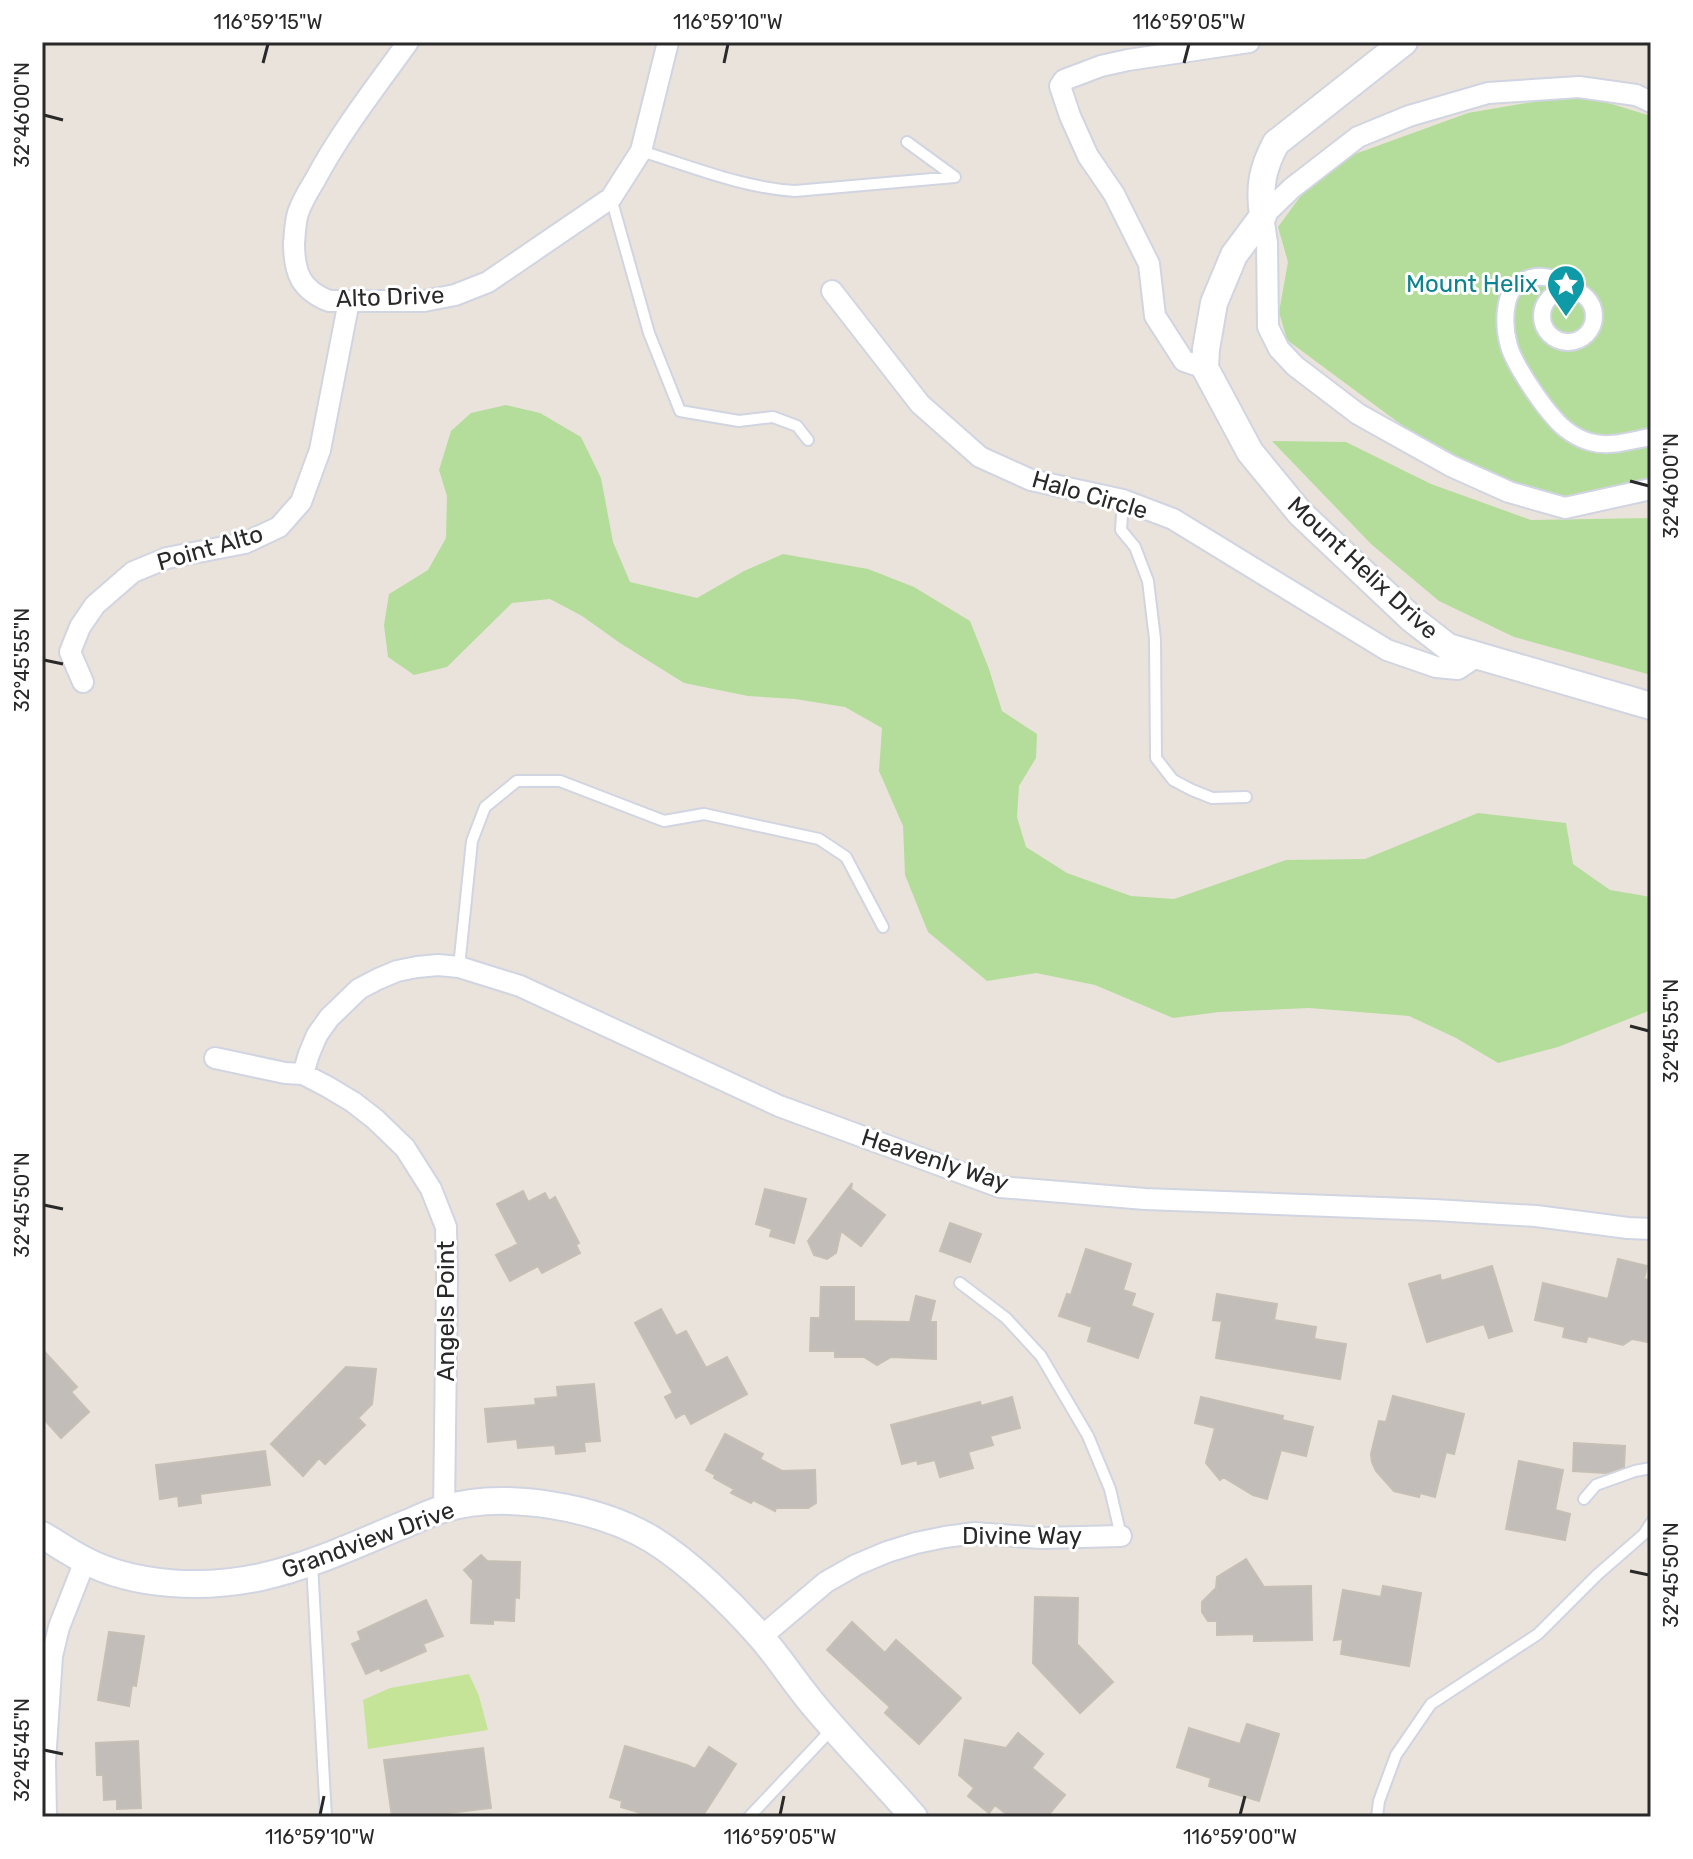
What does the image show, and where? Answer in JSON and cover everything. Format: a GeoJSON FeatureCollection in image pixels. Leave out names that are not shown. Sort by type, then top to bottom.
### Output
{"type":"FeatureCollection","features":[{"type":"Feature","properties":{"kind":"street","name":"Alto Drive"},"geometry":{"type":"LineString","coordinates":[[408,42],[329,153],[298,214],[294,260],[297,273],[317,296],[329,301],[424,301],[455,295],[488,282],[611,198],[641,151],[668,42]]}},
{"type":"Feature","properties":{"kind":"street"},"geometry":{"type":"LineString","coordinates":[[1249,42],[1101,66],[1064,80],[1060,86],[1088,156],[1114,194],[1149,264],[1155,316],[1184,361],[1205,368],[1214,303],[1234,255],[1263,216],[1292,188],[1358,137],[1409,116],[1488,93],[1579,87],[1636,95],[1651,102]]}},
{"type":"Feature","properties":{"kind":"street"},"geometry":{"type":"LineString","coordinates":[[1404,42],[1276,143],[1266,163],[1260,193],[1267,243],[1268,327],[1279,349],[1295,366],[1358,414],[1451,466],[1509,492],[1565,508],[1651,489]]}},
{"type":"Feature","properties":{"kind":"street"},"geometry":{"type":"LineString","coordinates":[[1576,291],[1554,279],[1534,277],[1518,283],[1509,297],[1504,317],[1509,347],[1519,369],[1555,420],[1576,436],[1605,445],[1651,437]]}},
{"type":"Feature","properties":{"kind":"street","name":"Halo Circle"},"geometry":{"type":"LineString","coordinates":[[832,291],[920,404],[980,457],[1031,480],[1123,500],[1173,519],[1387,650],[1436,667],[1458,669],[1479,655]]}},
{"type":"Feature","properties":{"kind":"street","name":"Point Alto"},"geometry":{"type":"LineString","coordinates":[[83,682],[70,652],[80,627],[95,605],[133,572],[167,558],[245,543],[279,527],[301,502],[320,450],[349,301]]}},
{"type":"Feature","properties":{"kind":"street","name":"Mount Helix Drive"},"geometry":{"type":"LineString","coordinates":[[1205,368],[1250,452],[1300,513],[1412,619],[1448,647],[1651,706]]}},
{"type":"Feature","properties":{"kind":"street","name":"Heavenly Way"},"geometry":{"type":"LineString","coordinates":[[303,1074],[323,1026],[343,1002],[359,989],[397,971],[438,965],[459,967],[520,986],[779,1106],[1000,1187],[1145,1199],[1522,1215],[1651,1229]]}},
{"type":"Feature","properties":{"kind":"street","name":"Angels Point"},"geometry":{"type":"LineString","coordinates":[[215,1058],[303,1074],[353,1102],[405,1148],[431,1189],[446,1227],[444,1509]]}},
{"type":"Feature","properties":{"kind":"street","name":"Grandview Drive"},"geometry":{"type":"LineString","coordinates":[[42,1535],[85,1561],[122,1574],[149,1580],[205,1583],[259,1577],[312,1562],[444,1509],[487,1501],[552,1505],[601,1516],[652,1539],[700,1576],[761,1637],[817,1709],[914,1817]]}},
{"type":"Feature","properties":{"kind":"street","name":"Divine Way"},"geometry":{"type":"LineString","coordinates":[[761,1637],[826,1582],[856,1565],[916,1543],[975,1533],[1041,1538],[1121,1536]]}},
{"type":"Feature","properties":{"kind":"street"},"geometry":{"type":"LineString","coordinates":[[46,1817],[44,1762],[52,1656],[59,1627],[85,1561]]}},
{"type":"Feature","properties":{"kind":"lane"},"geometry":{"type":"LineString","coordinates":[[641,151],[753,185],[795,191],[955,177],[907,142]]}},
{"type":"Feature","properties":{"kind":"lane"},"geometry":{"type":"LineString","coordinates":[[611,198],[649,333],[680,411],[739,421],[773,417],[797,426],[808,440]]}},
{"type":"Feature","properties":{"kind":"lane"},"geometry":{"type":"LineString","coordinates":[[1123,500],[1121,530],[1135,547],[1148,581],[1155,639],[1156,758],[1173,780],[1192,790],[1212,798],[1246,797]]}},
{"type":"Feature","properties":{"kind":"lane"},"geometry":{"type":"LineString","coordinates":[[459,967],[472,841],[485,807],[517,781],[560,781],[664,821],[704,814],[819,839],[846,857],[883,927]]}},
{"type":"Feature","properties":{"kind":"lane"},"geometry":{"type":"LineString","coordinates":[[960,1283],[1006,1318],[1041,1356],[1088,1436],[1110,1489],[1121,1536]]}},
{"type":"Feature","properties":{"kind":"lane"},"geometry":{"type":"LineString","coordinates":[[1584,1499],[1596,1485],[1651,1468]]}},
{"type":"Feature","properties":{"kind":"lane"},"geometry":{"type":"LineString","coordinates":[[1377,1817],[1379,1801],[1396,1755],[1431,1704],[1538,1634],[1597,1575],[1644,1534],[1651,1523]]}},
{"type":"Feature","properties":{"kind":"lane"},"geometry":{"type":"LineString","coordinates":[[312,1562],[326,1817]]}},
{"type":"Feature","properties":{"kind":"lane"},"geometry":{"type":"LineString","coordinates":[[749,1817],[833,1727]]}},
{"type":"Feature","properties":{"kind":"green space"},"geometry":{"type":"Polygon","coordinates":[[[1579,94],[1651,116],[1651,482],[1560,497],[1492,476],[1422,440],[1287,340],[1279,312],[1288,262],[1278,227],[1311,182],[1355,154],[1468,113],[1579,94]]]}},
{"type":"Feature","properties":{"kind":"green space"},"geometry":{"type":"Polygon","coordinates":[[[506,405],[540,413],[581,437],[601,478],[613,542],[630,582],[697,598],[744,571],[783,554],[868,569],[914,587],[970,621],[1002,711],[1037,734],[1036,758],[1019,786],[1017,817],[1026,847],[1067,873],[1131,896],[1174,899],[1286,860],[1365,859],[1478,813],[1566,823],[1573,864],[1610,890],[1651,897],[1651,1010],[1558,1047],[1498,1063],[1456,1038],[1409,1016],[1309,1008],[1219,1012],[1173,1018],[1095,985],[1036,973],[987,981],[928,932],[905,875],[903,826],[879,771],[882,728],[845,707],[748,696],[684,683],[582,616],[550,599],[512,603],[447,667],[414,675],[388,657],[384,625],[389,594],[428,570],[446,538],[447,496],[439,470],[451,431],[471,413],[506,405]]]}},
{"type":"Feature","properties":{"kind":"green space"},"geometry":{"type":"Polygon","coordinates":[[[1272,441],[1346,442],[1431,484],[1531,520],[1651,518],[1651,675],[1514,637],[1439,601],[1371,544],[1272,441]]]}},
{"type":"Feature","properties":{"kind":"green space"},"geometry":{"type":"Polygon","coordinates":[[[469,1674],[479,1696],[488,1730],[368,1749],[363,1700],[390,1688],[469,1674]]]}},
{"type":"Feature","properties":{"kind":"building"},"geometry":{"type":"Polygon","coordinates":[[[852,1183],[851,1189],[885,1215],[861,1246],[841,1231],[836,1253],[827,1259],[814,1255],[808,1241],[852,1183]]]}},
{"type":"Feature","properties":{"kind":"building"},"geometry":{"type":"Polygon","coordinates":[[[765,1189],[806,1199],[794,1243],[770,1236],[772,1229],[756,1224],[765,1189]]]}},
{"type":"Feature","properties":{"kind":"building"},"geometry":{"type":"Polygon","coordinates":[[[523,1191],[528,1202],[545,1193],[549,1201],[555,1197],[579,1243],[576,1245],[580,1253],[542,1273],[538,1266],[510,1281],[496,1255],[518,1244],[497,1204],[523,1191]]]}},
{"type":"Feature","properties":{"kind":"building"},"geometry":{"type":"Polygon","coordinates":[[[950,1223],[981,1234],[970,1262],[940,1251],[950,1223]]]}},
{"type":"Feature","properties":{"kind":"building"},"geometry":{"type":"Polygon","coordinates":[[[1086,1249],[1131,1264],[1123,1290],[1135,1294],[1131,1306],[1153,1314],[1138,1358],[1088,1341],[1092,1327],[1059,1316],[1067,1294],[1071,1295],[1086,1249]]]}},
{"type":"Feature","properties":{"kind":"building"},"geometry":{"type":"Polygon","coordinates":[[[1618,1259],[1647,1266],[1644,1279],[1651,1280],[1648,1342],[1632,1339],[1623,1345],[1588,1336],[1586,1342],[1563,1337],[1565,1327],[1535,1320],[1543,1283],[1608,1299],[1618,1259]]]}},
{"type":"Feature","properties":{"kind":"building"},"geometry":{"type":"Polygon","coordinates":[[[1492,1266],[1512,1331],[1489,1338],[1484,1324],[1427,1342],[1409,1284],[1440,1275],[1441,1281],[1492,1266]]]}},
{"type":"Feature","properties":{"kind":"building"},"geometry":{"type":"Polygon","coordinates":[[[821,1287],[854,1287],[854,1321],[910,1322],[916,1296],[935,1301],[930,1322],[936,1322],[936,1359],[891,1357],[877,1365],[864,1357],[835,1357],[835,1351],[810,1351],[811,1318],[820,1318],[821,1287]]]}},
{"type":"Feature","properties":{"kind":"building"},"geometry":{"type":"Polygon","coordinates":[[[1217,1294],[1277,1304],[1274,1320],[1316,1327],[1314,1339],[1346,1344],[1340,1379],[1216,1358],[1222,1321],[1213,1320],[1217,1294]]]}},
{"type":"Feature","properties":{"kind":"building"},"geometry":{"type":"Polygon","coordinates":[[[661,1309],[676,1336],[686,1331],[706,1368],[727,1357],[747,1394],[691,1424],[685,1413],[676,1418],[665,1397],[673,1393],[635,1323],[661,1309]]]}},
{"type":"Feature","properties":{"kind":"building"},"geometry":{"type":"Polygon","coordinates":[[[42,1349],[77,1387],[71,1392],[89,1412],[61,1438],[42,1417],[42,1349]]]}},
{"type":"Feature","properties":{"kind":"building"},"geometry":{"type":"Polygon","coordinates":[[[346,1367],[376,1369],[372,1404],[358,1418],[365,1425],[325,1464],[319,1458],[303,1476],[271,1444],[346,1367]]]}},
{"type":"Feature","properties":{"kind":"building"},"geometry":{"type":"Polygon","coordinates":[[[594,1384],[600,1441],[584,1442],[585,1451],[556,1454],[555,1445],[518,1448],[517,1439],[488,1442],[485,1409],[536,1405],[535,1399],[558,1397],[557,1387],[594,1384]]]}},
{"type":"Feature","properties":{"kind":"building"},"geometry":{"type":"Polygon","coordinates":[[[1393,1396],[1464,1414],[1454,1454],[1446,1452],[1435,1497],[1394,1491],[1372,1462],[1379,1421],[1386,1422],[1393,1396]]]}},
{"type":"Feature","properties":{"kind":"building"},"geometry":{"type":"Polygon","coordinates":[[[1012,1397],[1020,1428],[990,1436],[993,1445],[968,1452],[973,1468],[940,1477],[935,1460],[902,1464],[891,1425],[1012,1397]]]}},
{"type":"Feature","properties":{"kind":"building"},"geometry":{"type":"Polygon","coordinates":[[[1201,1397],[1283,1416],[1282,1420],[1313,1427],[1306,1456],[1281,1450],[1267,1499],[1253,1495],[1223,1477],[1220,1480],[1206,1463],[1215,1428],[1195,1423],[1201,1397]]]}},
{"type":"Feature","properties":{"kind":"building"},"geometry":{"type":"Polygon","coordinates":[[[725,1434],[763,1454],[760,1459],[782,1471],[815,1470],[816,1503],[808,1508],[776,1508],[775,1511],[731,1493],[734,1489],[706,1470],[725,1434]]]}},
{"type":"Feature","properties":{"kind":"building"},"geometry":{"type":"Polygon","coordinates":[[[1574,1443],[1625,1446],[1624,1467],[1606,1473],[1573,1471],[1574,1443]]]}},
{"type":"Feature","properties":{"kind":"building"},"geometry":{"type":"Polygon","coordinates":[[[265,1451],[270,1485],[200,1494],[201,1503],[179,1506],[178,1496],[160,1499],[156,1465],[265,1451]]]}},
{"type":"Feature","properties":{"kind":"building"},"geometry":{"type":"Polygon","coordinates":[[[1519,1461],[1563,1470],[1555,1510],[1570,1514],[1565,1540],[1506,1529],[1519,1461]]]}},
{"type":"Feature","properties":{"kind":"building"},"geometry":{"type":"Polygon","coordinates":[[[481,1555],[487,1561],[520,1562],[519,1598],[515,1597],[514,1621],[471,1623],[473,1580],[464,1570],[481,1555]]]}},
{"type":"Feature","properties":{"kind":"building"},"geometry":{"type":"Polygon","coordinates":[[[1246,1559],[1264,1587],[1311,1586],[1312,1640],[1254,1641],[1254,1634],[1217,1635],[1217,1621],[1208,1621],[1202,1612],[1202,1602],[1216,1588],[1217,1577],[1246,1559]]]}},
{"type":"Feature","properties":{"kind":"building"},"geometry":{"type":"Polygon","coordinates":[[[1383,1586],[1421,1593],[1409,1666],[1341,1654],[1343,1639],[1334,1640],[1343,1590],[1381,1597],[1383,1586]]]}},
{"type":"Feature","properties":{"kind":"building"},"geometry":{"type":"Polygon","coordinates":[[[1035,1597],[1078,1598],[1077,1644],[1113,1682],[1080,1713],[1033,1663],[1035,1597]]]}},
{"type":"Feature","properties":{"kind":"building"},"geometry":{"type":"Polygon","coordinates":[[[426,1600],[443,1636],[423,1644],[426,1651],[381,1671],[379,1668],[366,1674],[352,1644],[361,1640],[358,1632],[426,1600]]]}},
{"type":"Feature","properties":{"kind":"building"},"geometry":{"type":"Polygon","coordinates":[[[852,1622],[885,1653],[896,1640],[961,1698],[919,1744],[885,1713],[890,1707],[827,1650],[852,1622]]]}},
{"type":"Feature","properties":{"kind":"building"},"geometry":{"type":"Polygon","coordinates":[[[109,1632],[144,1636],[136,1686],[132,1685],[129,1706],[98,1700],[109,1632]]]}},
{"type":"Feature","properties":{"kind":"building"},"geometry":{"type":"Polygon","coordinates":[[[1247,1724],[1279,1734],[1259,1801],[1209,1786],[1211,1778],[1177,1767],[1189,1728],[1240,1744],[1247,1724]]]}},
{"type":"Feature","properties":{"kind":"building"},"geometry":{"type":"Polygon","coordinates":[[[1018,1733],[1043,1754],[1032,1768],[1065,1795],[1047,1817],[1010,1817],[995,1805],[989,1813],[968,1796],[974,1788],[959,1775],[965,1740],[1006,1748],[1018,1733]]]}},
{"type":"Feature","properties":{"kind":"building"},"geometry":{"type":"Polygon","coordinates":[[[138,1741],[141,1808],[117,1809],[117,1799],[104,1800],[103,1775],[97,1775],[96,1743],[138,1741]]]}},
{"type":"Feature","properties":{"kind":"building"},"geometry":{"type":"Polygon","coordinates":[[[625,1746],[695,1769],[709,1747],[736,1764],[702,1817],[654,1817],[621,1807],[622,1801],[610,1797],[625,1746]]]}},
{"type":"Feature","properties":{"kind":"building"},"geometry":{"type":"Polygon","coordinates":[[[483,1748],[491,1808],[392,1817],[384,1760],[483,1748]]]}},
{"type":"Feature","properties":{"kind":"place","name":"Mount Helix"},"geometry":{"type":"Point","coordinates":[1566,318]}}]}
